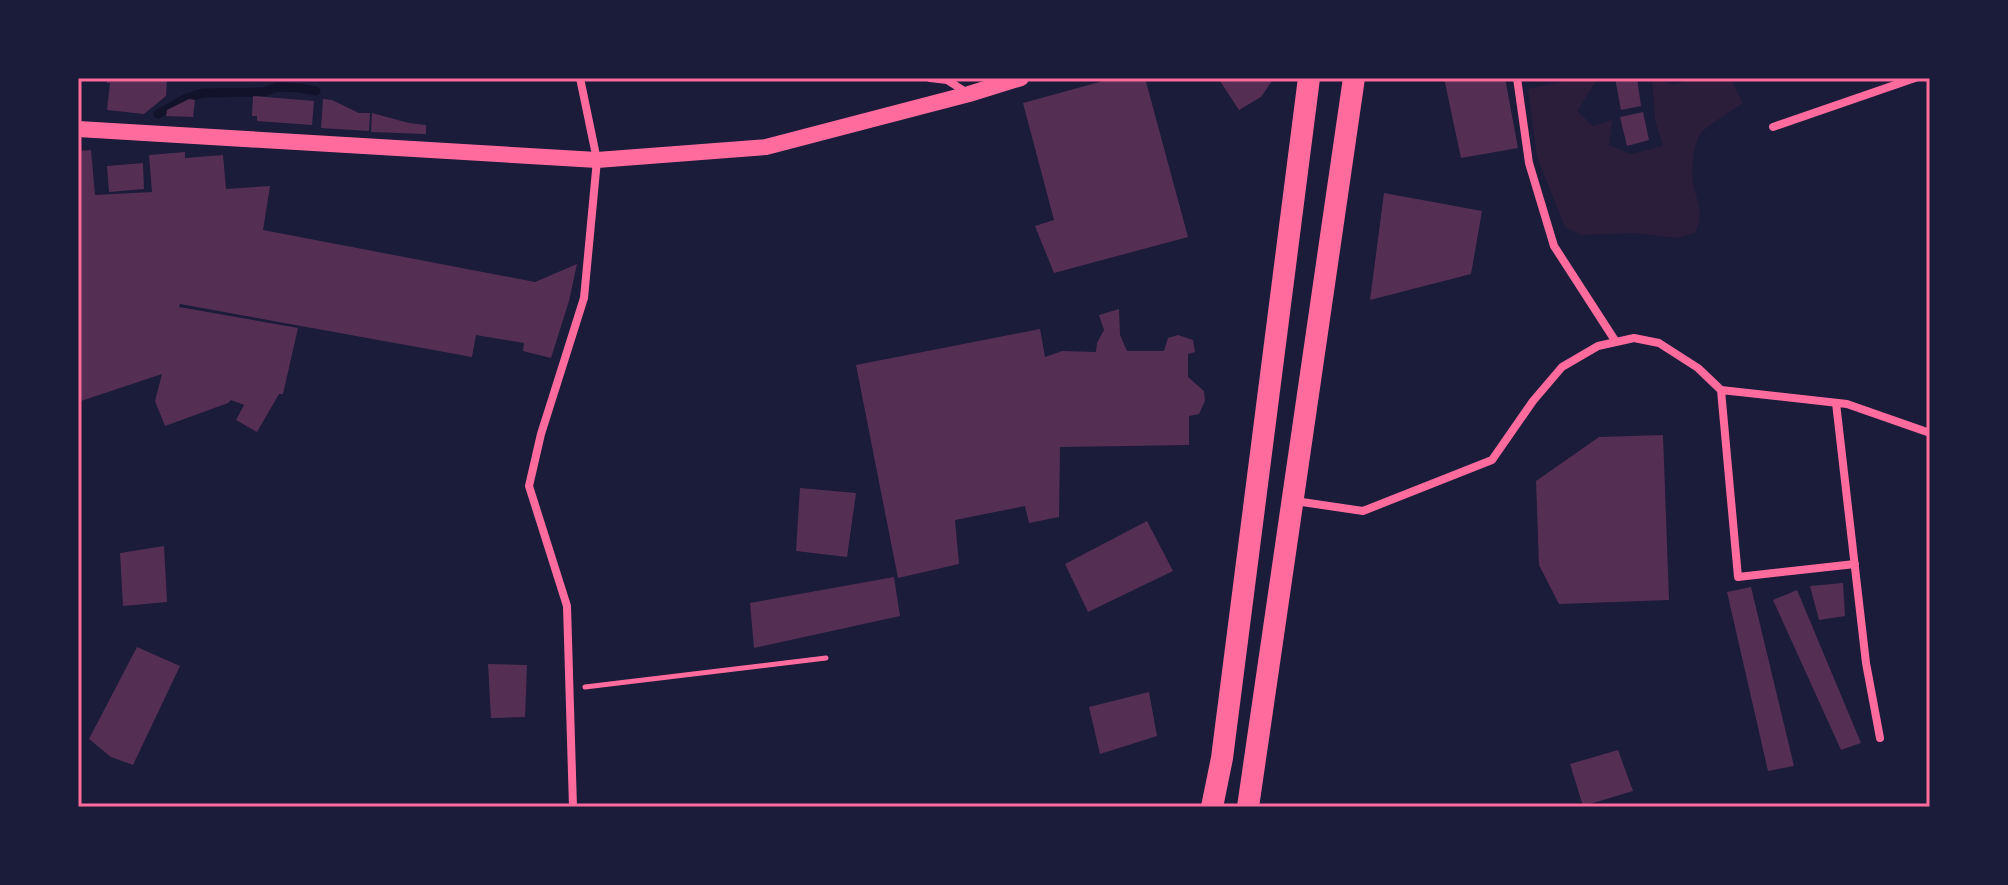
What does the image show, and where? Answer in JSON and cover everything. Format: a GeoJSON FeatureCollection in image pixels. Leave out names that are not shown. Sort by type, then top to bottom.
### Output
{"type":"FeatureCollection","features":[{"type":"Feature","properties":{"kind":"highway"},"geometry":{"type":"LineString","coordinates":[[1212,807],[1222,758],[1309,78]]}},
{"type":"Feature","properties":{"kind":"highway"},"geometry":{"type":"LineString","coordinates":[[1248,807],[1354,78]]}},
{"type":"Feature","properties":{"kind":"main road"},"geometry":{"type":"LineString","coordinates":[[78,129],[597,160],[766,147],[1021,78]]}},
{"type":"Feature","properties":{"kind":"street"},"geometry":{"type":"LineString","coordinates":[[573,807],[567,606],[529,486],[541,434],[584,298],[597,160],[580,78]]}},
{"type":"Feature","properties":{"kind":"street"},"geometry":{"type":"LineString","coordinates":[[930,78],[947,80],[969,94]]}},
{"type":"Feature","properties":{"kind":"street"},"geometry":{"type":"LineString","coordinates":[[1517,78],[1529,163],[1554,246],[1616,342]]}},
{"type":"Feature","properties":{"kind":"street"},"geometry":{"type":"LineString","coordinates":[[1773,127],[1915,78]]}},
{"type":"Feature","properties":{"kind":"street"},"geometry":{"type":"LineString","coordinates":[[1293,501],[1363,511],[1492,460],[1533,401],[1562,367],[1598,346],[1634,338],[1659,343],[1698,368],[1721,390],[1847,404],[1930,433]]}},
{"type":"Feature","properties":{"kind":"street"},"geometry":{"type":"LineString","coordinates":[[1721,390],[1738,577],[1855,564]]}},
{"type":"Feature","properties":{"kind":"street"},"geometry":{"type":"LineString","coordinates":[[1836,403],[1866,663],[1880,738]]}},
{"type":"Feature","properties":{"kind":"path"},"geometry":{"type":"LineString","coordinates":[[569,689],[826,658]]}},
{"type":"Feature","properties":{"kind":"shaded area"},"geometry":{"type":"Polygon","coordinates":[[[1578,78],[1593,78],[1596,81],[1577,111],[1593,126],[1612,120],[1609,145],[1631,154],[1663,146],[1655,120],[1652,78],[1674,85],[1695,78],[1730,78],[1743,103],[1703,130],[1694,150],[1692,177],[1700,214],[1695,233],[1677,238],[1633,233],[1581,235],[1565,227],[1537,157],[1528,89],[1578,78]]]}},
{"type":"Feature","properties":{"kind":"building"},"geometry":{"type":"Polygon","coordinates":[[[107,78],[167,78],[166,96],[144,114],[107,110],[110,83],[107,83],[107,78]]]}},
{"type":"Feature","properties":{"kind":"building"},"geometry":{"type":"Polygon","coordinates":[[[1114,78],[1145,78],[1188,237],[1054,273],[1035,226],[1054,220],[1023,103],[1114,78]]]}},
{"type":"Feature","properties":{"kind":"building"},"geometry":{"type":"Polygon","coordinates":[[[1218,78],[1274,78],[1261,97],[1239,110],[1218,78]]]}},
{"type":"Feature","properties":{"kind":"building"},"geometry":{"type":"Polygon","coordinates":[[[1444,78],[1505,78],[1518,148],[1461,158],[1444,78]]]}},
{"type":"Feature","properties":{"kind":"building"},"geometry":{"type":"Polygon","coordinates":[[[1615,78],[1637,78],[1641,106],[1621,110],[1615,78]]]}},
{"type":"Feature","properties":{"kind":"building"},"geometry":{"type":"Polygon","coordinates":[[[253,96],[314,101],[312,125],[257,121],[257,116],[252,116],[253,96]]]}},
{"type":"Feature","properties":{"kind":"building"},"geometry":{"type":"Polygon","coordinates":[[[189,99],[195,100],[193,117],[166,116],[167,110],[189,99]]]}},
{"type":"Feature","properties":{"kind":"building"},"geometry":{"type":"Polygon","coordinates":[[[323,99],[359,113],[370,113],[369,131],[321,128],[323,99]]]}},
{"type":"Feature","properties":{"kind":"building"},"geometry":{"type":"Polygon","coordinates":[[[1643,112],[1649,140],[1627,146],[1620,117],[1643,112]]]}},
{"type":"Feature","properties":{"kind":"building"},"geometry":{"type":"Polygon","coordinates":[[[372,113],[426,125],[426,134],[371,132],[372,113]]]}},
{"type":"Feature","properties":{"kind":"building"},"geometry":{"type":"Polygon","coordinates":[[[91,150],[95,195],[152,192],[149,155],[185,152],[185,158],[223,155],[226,189],[270,186],[263,230],[535,282],[577,264],[551,358],[523,351],[524,343],[476,335],[472,357],[180,304],[179,307],[298,328],[283,394],[279,394],[257,432],[236,420],[244,405],[231,400],[165,426],[155,401],[162,374],[78,402],[78,151],[91,150]]]}},
{"type":"Feature","properties":{"kind":"building"},"geometry":{"type":"Polygon","coordinates":[[[143,163],[144,189],[109,192],[107,166],[143,163]]]}},
{"type":"Feature","properties":{"kind":"building"},"geometry":{"type":"Polygon","coordinates":[[[1384,193],[1482,211],[1471,274],[1370,300],[1384,193]]]}},
{"type":"Feature","properties":{"kind":"building"},"geometry":{"type":"Polygon","coordinates":[[[1119,309],[1120,335],[1127,351],[1164,351],[1168,338],[1178,335],[1193,340],[1195,352],[1188,354],[1188,377],[1204,391],[1205,401],[1199,414],[1189,416],[1189,445],[1060,447],[1059,517],[1029,523],[1025,506],[955,520],[959,564],[898,578],[856,365],[1040,329],[1045,357],[1062,351],[1096,352],[1104,330],[1099,315],[1119,309]]]}},
{"type":"Feature","properties":{"kind":"building"},"geometry":{"type":"Polygon","coordinates":[[[1663,435],[1669,600],[1559,604],[1539,565],[1536,481],[1599,437],[1663,435]]]}},
{"type":"Feature","properties":{"kind":"building"},"geometry":{"type":"Polygon","coordinates":[[[800,488],[856,493],[847,557],[796,551],[800,488]]]}},
{"type":"Feature","properties":{"kind":"building"},"geometry":{"type":"Polygon","coordinates":[[[1147,521],[1173,571],[1088,612],[1065,564],[1147,521]]]}},
{"type":"Feature","properties":{"kind":"building"},"geometry":{"type":"Polygon","coordinates":[[[164,546],[167,602],[123,606],[120,553],[164,546]]]}},
{"type":"Feature","properties":{"kind":"building"},"geometry":{"type":"Polygon","coordinates":[[[894,577],[900,616],[754,648],[750,603],[894,577]]]}},
{"type":"Feature","properties":{"kind":"building"},"geometry":{"type":"Polygon","coordinates":[[[1843,583],[1845,616],[1819,620],[1810,586],[1843,583]]]}},
{"type":"Feature","properties":{"kind":"building"},"geometry":{"type":"Polygon","coordinates":[[[1751,587],[1794,766],[1768,771],[1727,592],[1751,587]]]}},
{"type":"Feature","properties":{"kind":"building"},"geometry":{"type":"Polygon","coordinates":[[[1797,590],[1861,743],[1841,750],[1773,600],[1797,590]]]}},
{"type":"Feature","properties":{"kind":"building"},"geometry":{"type":"Polygon","coordinates":[[[137,647],[180,666],[133,765],[111,757],[89,739],[137,647]]]}},
{"type":"Feature","properties":{"kind":"building"},"geometry":{"type":"Polygon","coordinates":[[[488,664],[527,665],[525,717],[491,718],[488,664]]]}},
{"type":"Feature","properties":{"kind":"building"},"geometry":{"type":"Polygon","coordinates":[[[1149,692],[1157,736],[1100,754],[1089,707],[1149,692]]]}},
{"type":"Feature","properties":{"kind":"building"},"geometry":{"type":"Polygon","coordinates":[[[1618,750],[1633,791],[1583,806],[1570,764],[1618,750]]]}},
{"type":"Feature","properties":{"kind":"waterway"},"geometry":{"type":"LineString","coordinates":[[158,114],[203,93],[264,92],[277,87],[316,91]]}}]}
